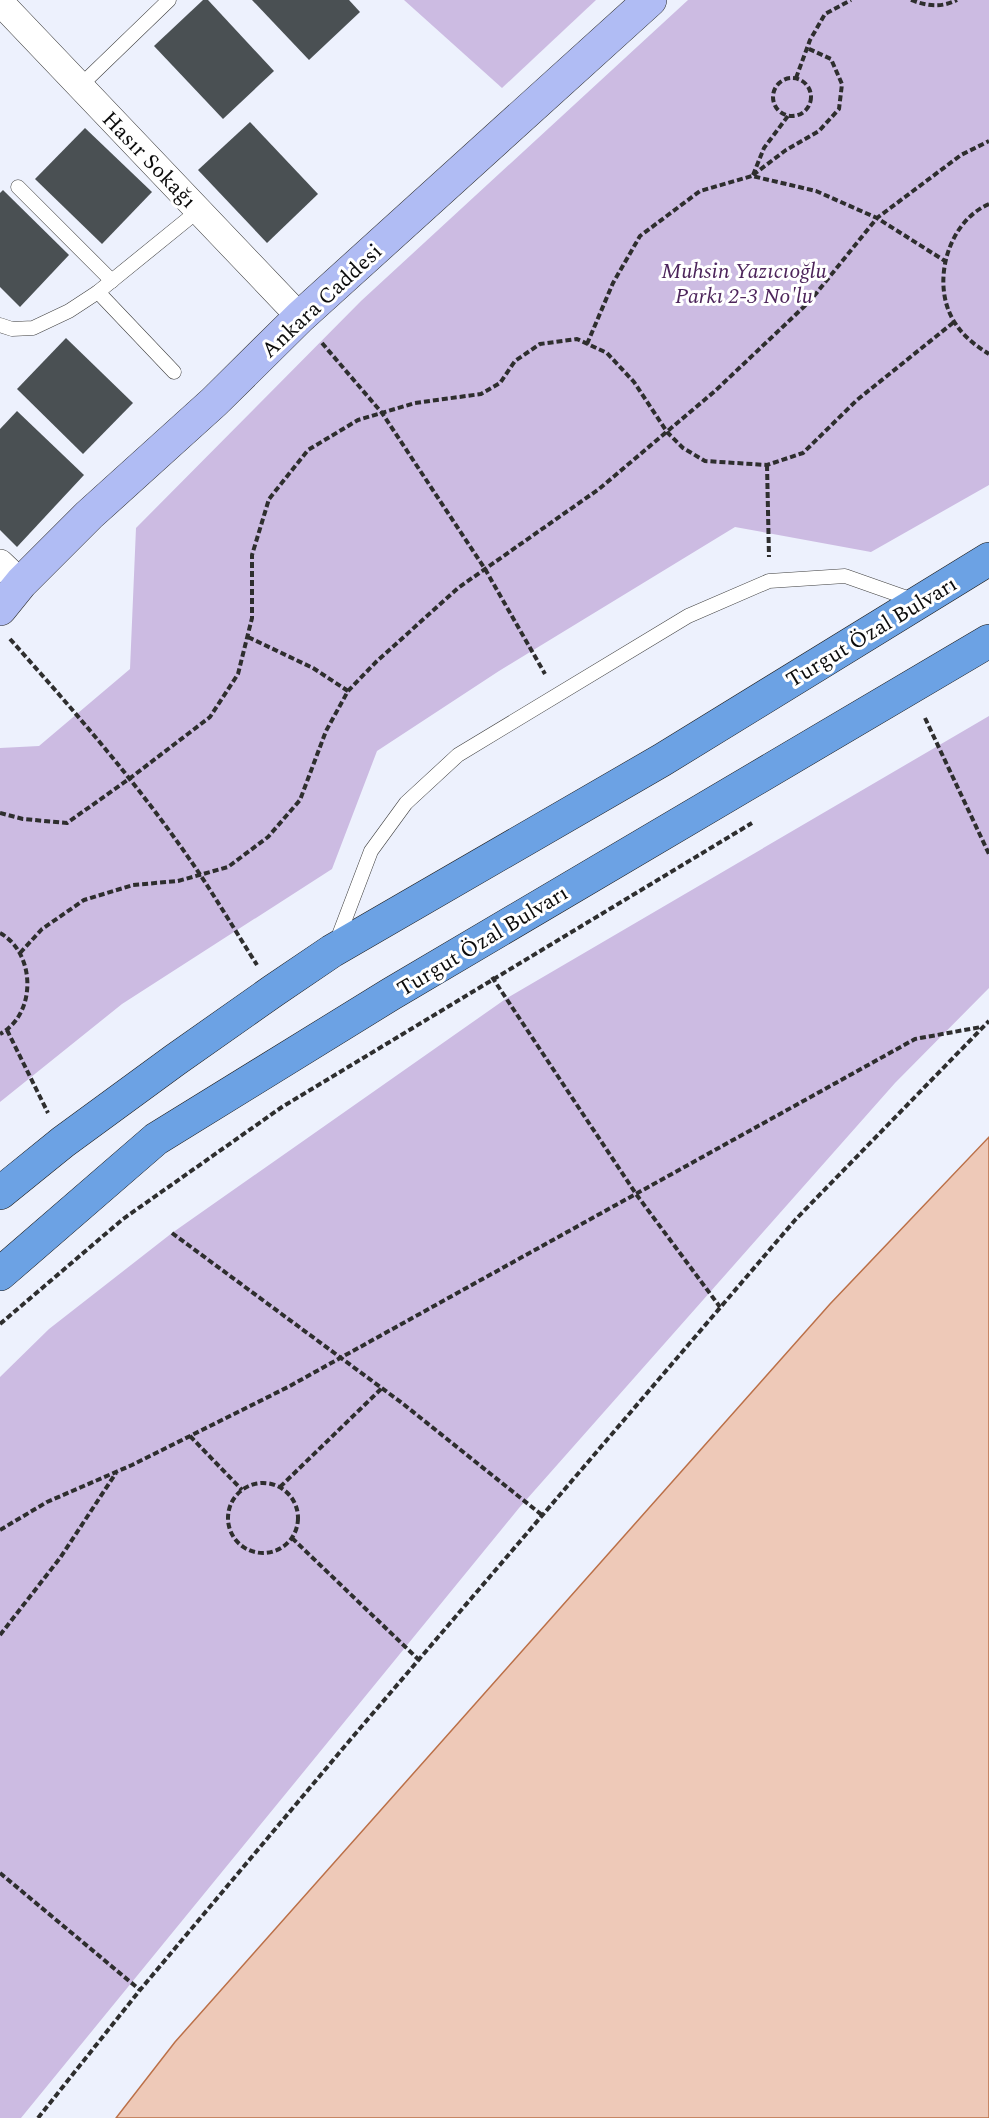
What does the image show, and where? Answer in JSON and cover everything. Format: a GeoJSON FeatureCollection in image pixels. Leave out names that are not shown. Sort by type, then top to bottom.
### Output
{"type":"FeatureCollection","features":[{"type":"Feature","properties":{"kind":"highway","name":"Turgut Özal Bulvarı"},"geometry":{"type":"LineString","coordinates":[[0,1193],[63,1142],[273,990],[332,951],[662,760],[989,560]]}},
{"type":"Feature","properties":{"kind":"highway","name":"Turgut Özal Bulvarı"},"geometry":{"type":"LineString","coordinates":[[0,1274],[156,1139],[471,947],[989,641]]}},
{"type":"Feature","properties":{"kind":"main road","name":"Ankara Caddesi"},"geometry":{"type":"LineString","coordinates":[[4,622],[11,573],[88,515],[214,402],[300,317],[650,0]]}},
{"type":"Feature","properties":{"kind":"street","name":"Hasır Sokağı"},"geometry":{"type":"LineString","coordinates":[[0,2],[300,317]]}},
{"type":"Feature","properties":{"kind":"lane"},"geometry":{"type":"LineString","coordinates":[[80,86],[170,0]]}},
{"type":"Feature","properties":{"kind":"lane"},"geometry":{"type":"LineString","coordinates":[[18,187],[112,281]]}},
{"type":"Feature","properties":{"kind":"lane"},"geometry":{"type":"LineString","coordinates":[[0,325],[23,330],[33,328],[69,310],[98,292],[199,210]]}},
{"type":"Feature","properties":{"kind":"lane"},"geometry":{"type":"LineString","coordinates":[[98,292],[174,372]]}},
{"type":"Feature","properties":{"kind":"lane"},"geometry":{"type":"LineString","coordinates":[[332,951],[371,851],[406,803],[458,755],[688,616],[769,581],[845,576],[918,602]]}},
{"type":"Feature","properties":{"kind":"path"},"geometry":{"type":"LineString","coordinates":[[796,78],[807,48],[825,14],[851,0]]}},
{"type":"Feature","properties":{"kind":"path"},"geometry":{"type":"LineString","coordinates":[[911,0],[924,5],[936,6],[957,0]]}},
{"type":"Feature","properties":{"kind":"path"},"geometry":{"type":"LineString","coordinates":[[587,344],[613,283],[640,236],[700,191],[752,176],[786,150],[819,131],[839,109],[842,84],[831,59],[807,48]]}},
{"type":"Feature","properties":{"kind":"path"},"geometry":{"type":"LineString","coordinates":[[796,78],[805,83],[811,99],[800,114],[788,116],[777,109],[773,93],[780,81],[796,78]]}},
{"type":"Feature","properties":{"kind":"path"},"geometry":{"type":"LineString","coordinates":[[752,176],[764,148],[788,116]]}},
{"type":"Feature","properties":{"kind":"path"},"geometry":{"type":"LineString","coordinates":[[20,953],[42,929],[84,900],[133,885],[178,881],[228,867],[268,837],[300,800],[326,731],[348,691],[376,662],[458,588],[599,489],[716,391],[810,301],[877,218],[961,155],[989,141]]}},
{"type":"Feature","properties":{"kind":"path"},"geometry":{"type":"LineString","coordinates":[[752,176],[816,191],[877,218],[945,261]]}},
{"type":"Feature","properties":{"kind":"path"},"geometry":{"type":"LineString","coordinates":[[989,204],[980,208],[954,236],[943,269],[944,297],[954,322],[969,342],[989,354]]}},
{"type":"Feature","properties":{"kind":"path"},"geometry":{"type":"LineString","coordinates":[[300,317],[382,413],[485,569],[558,695]]}},
{"type":"Feature","properties":{"kind":"path"},"geometry":{"type":"LineString","coordinates":[[0,813],[23,819],[67,822],[129,779],[210,717],[238,674],[252,618],[252,555],[269,499],[308,450],[358,420],[415,403],[481,394],[500,384],[515,361],[540,344],[578,339],[607,352],[634,382],[667,432],[683,448],[705,461],[767,465],[803,453],[857,400],[954,322]]}},
{"type":"Feature","properties":{"kind":"path"},"geometry":{"type":"LineString","coordinates":[[767,465],[769,581]]}},
{"type":"Feature","properties":{"kind":"path"},"geometry":{"type":"LineString","coordinates":[[4,622],[129,779],[200,875],[273,990]]}},
{"type":"Feature","properties":{"kind":"path"},"geometry":{"type":"LineString","coordinates":[[248,637],[313,668],[348,691]]}},
{"type":"Feature","properties":{"kind":"path"},"geometry":{"type":"LineString","coordinates":[[934,712],[924,717],[989,854]]}},
{"type":"Feature","properties":{"kind":"path"},"geometry":{"type":"LineString","coordinates":[[0,1324],[123,1219],[282,1107],[756,821]]}},
{"type":"Feature","properties":{"kind":"path"},"geometry":{"type":"LineString","coordinates":[[0,933],[7,937],[20,953],[27,972],[27,993],[20,1014],[7,1030],[0,1034]]}},
{"type":"Feature","properties":{"kind":"path"},"geometry":{"type":"LineString","coordinates":[[471,947],[636,1194],[720,1307]]}},
{"type":"Feature","properties":{"kind":"path"},"geometry":{"type":"LineString","coordinates":[[38,2118],[140,1990],[720,1307],[796,1220],[989,1021]]}},
{"type":"Feature","properties":{"kind":"path"},"geometry":{"type":"LineString","coordinates":[[0,1530],[47,1502],[117,1472],[341,1358],[915,1039],[983,1027]]}},
{"type":"Feature","properties":{"kind":"path"},"geometry":{"type":"LineString","coordinates":[[7,1030],[63,1142]]}},
{"type":"Feature","properties":{"kind":"path"},"geometry":{"type":"LineString","coordinates":[[172,1233],[382,1388],[542,1515]]}},
{"type":"Feature","properties":{"kind":"path"},"geometry":{"type":"LineString","coordinates":[[280,1487],[382,1388]]}},
{"type":"Feature","properties":{"kind":"path"},"geometry":{"type":"LineString","coordinates":[[190,1436],[242,1490]]}},
{"type":"Feature","properties":{"kind":"path"},"geometry":{"type":"LineString","coordinates":[[0,1635],[60,1558],[117,1472]]}},
{"type":"Feature","properties":{"kind":"path"},"geometry":{"type":"LineString","coordinates":[[267,1483],[280,1487],[296,1504],[297,1527],[292,1538],[279,1549],[262,1553],[246,1548],[233,1537],[228,1520],[231,1504],[242,1490],[254,1484],[267,1483]]}},
{"type":"Feature","properties":{"kind":"path"},"geometry":{"type":"LineString","coordinates":[[292,1538],[418,1660]]}},
{"type":"Feature","properties":{"kind":"path"},"geometry":{"type":"LineString","coordinates":[[0,1873],[140,1990]]}},
{"type":"Feature","properties":{"kind":"green space"},"geometry":{"type":"Polygon","coordinates":[[[404,0],[596,0],[502,88],[404,0]]]}},
{"type":"Feature","properties":{"kind":"green space","name":"Muhsin Yazıcıoğlu Parkı 2-3 No'lu"},"geometry":{"type":"Polygon","coordinates":[[[688,0],[989,0],[989,485],[871,552],[735,527],[499,671],[377,751],[332,869],[122,1004],[0,1102],[0,748],[39,746],[130,669],[136,528],[361,301],[688,0]]]}},
{"type":"Feature","properties":{"kind":"green space"},"geometry":{"type":"Polygon","coordinates":[[[989,716],[989,988],[895,1083],[519,1508],[21,2118],[0,2118],[0,1377],[49,1329],[172,1233],[507,998],[989,716]]]}},
{"type":"Feature","properties":{"kind":"shaded area"},"geometry":{"type":"Polygon","coordinates":[[[989,1137],[989,2118],[116,2118],[175,2042],[830,1304],[989,1137]]]}},
{"type":"Feature","properties":{"kind":"building"},"geometry":{"type":"Polygon","coordinates":[[[203,0],[208,0],[274,71],[223,119],[154,46],[203,0]]]}},
{"type":"Feature","properties":{"kind":"building"},"geometry":{"type":"Polygon","coordinates":[[[252,0],[349,0],[360,12],[309,60],[252,0]]]}},
{"type":"Feature","properties":{"kind":"building"},"geometry":{"type":"Polygon","coordinates":[[[250,122],[318,194],[267,243],[198,170],[250,122]]]}},
{"type":"Feature","properties":{"kind":"building"},"geometry":{"type":"Polygon","coordinates":[[[85,128],[152,192],[102,244],[35,179],[85,128]]]}},
{"type":"Feature","properties":{"kind":"building"},"geometry":{"type":"Polygon","coordinates":[[[3,190],[69,255],[20,307],[0,287],[0,193],[3,190]]]}},
{"type":"Feature","properties":{"kind":"building"},"geometry":{"type":"Polygon","coordinates":[[[66,338],[133,403],[83,454],[17,389],[66,338]]]}},
{"type":"Feature","properties":{"kind":"building"},"geometry":{"type":"Polygon","coordinates":[[[17,411],[84,475],[17,547],[0,530],[0,429],[17,411]]]}}]}
